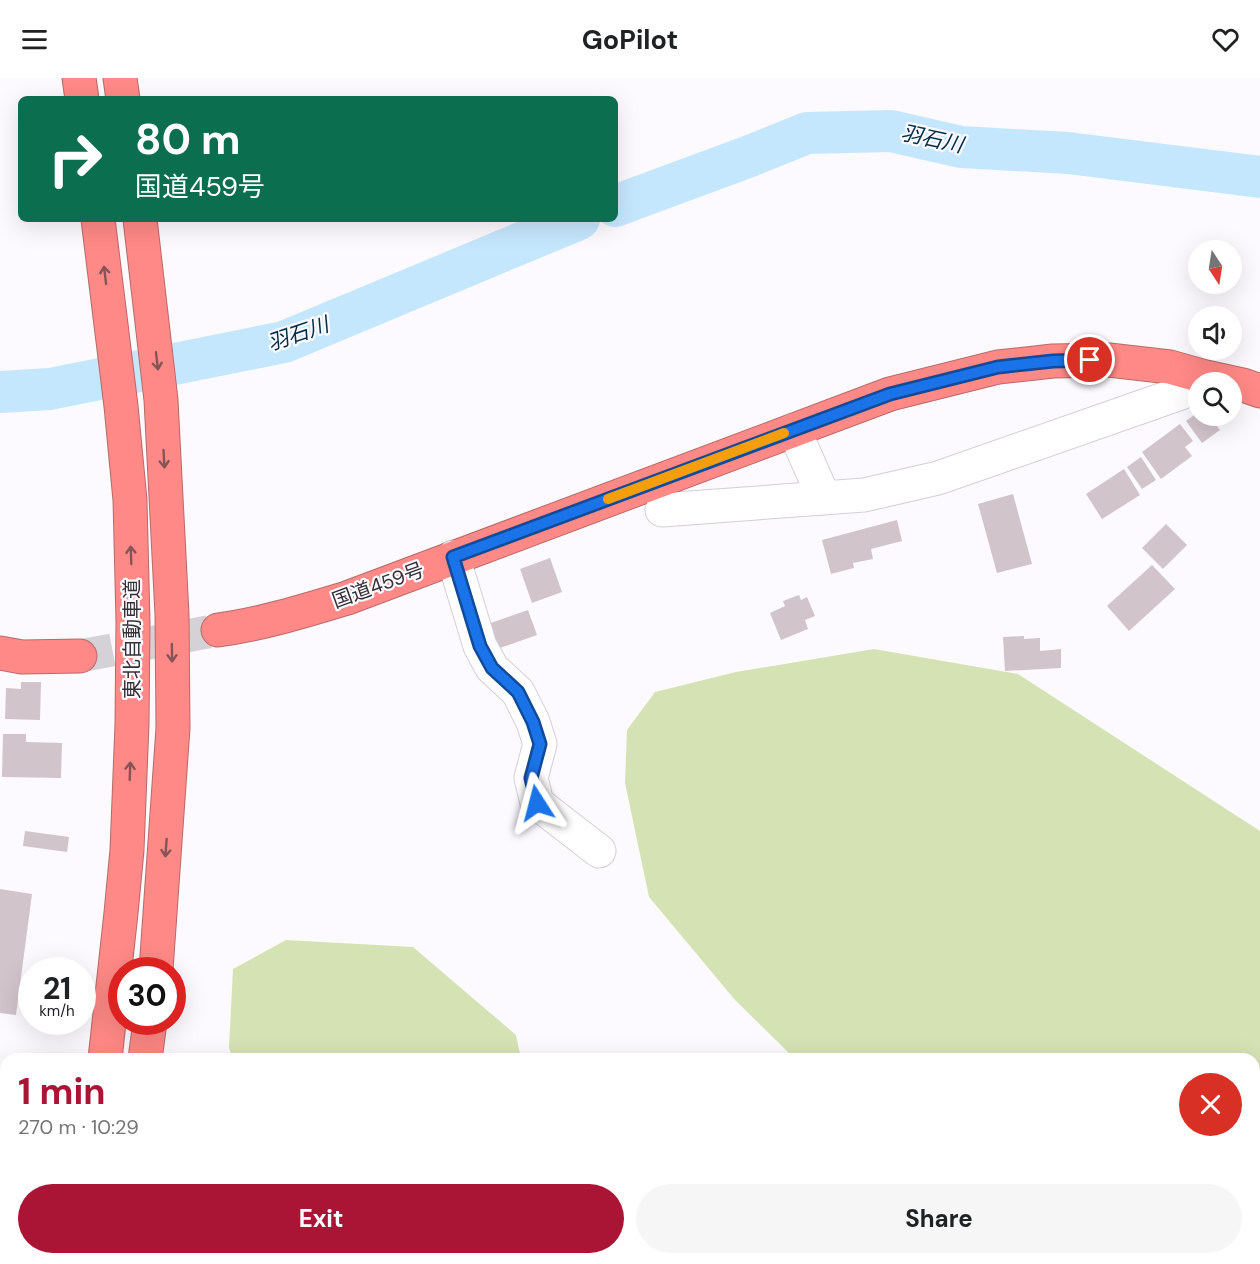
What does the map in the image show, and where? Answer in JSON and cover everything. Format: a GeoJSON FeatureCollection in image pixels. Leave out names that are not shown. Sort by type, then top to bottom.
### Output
{"type":"FeatureCollection","features":[{"type":"Feature","properties":{"kind":"highway"},"geometry":{"type":"LineString","coordinates":[[79,78],[82,96]]}},
{"type":"Feature","properties":{"kind":"highway"},"geometry":{"type":"LineString","coordinates":[[120,78],[123,96]]}},
{"type":"Feature","properties":{"kind":"highway","name":"東北自動車道"},"geometry":{"type":"LineString","coordinates":[[98,222],[130,500],[133,622],[132,724],[127,838],[106,1053]]}},
{"type":"Feature","properties":{"kind":"highway","name":"東北自動車道"},"geometry":{"type":"LineString","coordinates":[[140,222],[161,400],[172,614],[173,728],[157,957]]}},
{"type":"Feature","properties":{"kind":"highway","name":"国道459号"},"geometry":{"type":"LineString","coordinates":[[218,630],[286,617],[347,598],[890,394],[998,367],[1053,361],[1109,360],[1170,367],[1260,391]]}},
{"type":"Feature","properties":{"kind":"highway"},"geometry":{"type":"LineString","coordinates":[[0,653],[22,657],[80,656]]}},
{"type":"Feature","properties":{"kind":"highway"},"geometry":{"type":"LineString","coordinates":[[92,1053],[121,913]]}},
{"type":"Feature","properties":{"kind":"highway"},"geometry":{"type":"LineString","coordinates":[[146,1053],[148,1035]]}},
{"type":"Feature","properties":{"kind":"street"},"geometry":{"type":"LineString","coordinates":[[662,510],[864,495],[938,478],[1181,393]]}},
{"type":"Feature","properties":{"kind":"street"},"geometry":{"type":"LineString","coordinates":[[794,430],[824,498]]}},
{"type":"Feature","properties":{"kind":"street"},"geometry":{"type":"LineString","coordinates":[[453,557],[480,646],[492,668],[518,692],[533,722],[540,744],[531,778],[537,803],[599,851]]}},
{"type":"Feature","properties":{"kind":"green space"},"geometry":{"type":"Polygon","coordinates":[[[874,649],[1018,674],[1260,831],[1260,1053],[789,1053],[735,1000],[649,897],[625,783],[627,730],[655,692],[736,672],[874,649]]]}},
{"type":"Feature","properties":{"kind":"green space"},"geometry":{"type":"Polygon","coordinates":[[[286,940],[413,947],[516,1035],[520,1053],[230,1053],[233,969],[286,940]]]}},
{"type":"Feature","properties":{"kind":"building"},"geometry":{"type":"Polygon","coordinates":[[[1180,424],[1193,441],[1185,447],[1192,456],[1161,479],[1142,452],[1180,424]]]}},
{"type":"Feature","properties":{"kind":"building"},"geometry":{"type":"Polygon","coordinates":[[[1190,426],[1217,426],[1220,430],[1202,443],[1190,426]]]}},
{"type":"Feature","properties":{"kind":"building"},"geometry":{"type":"Polygon","coordinates":[[[1141,457],[1156,480],[1142,489],[1127,467],[1141,457]]]}},
{"type":"Feature","properties":{"kind":"building"},"geometry":{"type":"Polygon","coordinates":[[[1124,469],[1140,495],[1102,519],[1086,494],[1124,469]]]}},
{"type":"Feature","properties":{"kind":"building"},"geometry":{"type":"Polygon","coordinates":[[[1013,494],[1032,564],[997,573],[978,504],[1013,494]]]}},
{"type":"Feature","properties":{"kind":"building"},"geometry":{"type":"Polygon","coordinates":[[[897,520],[902,541],[871,549],[873,559],[853,563],[854,568],[831,574],[822,540],[897,520]]]}},
{"type":"Feature","properties":{"kind":"building"},"geometry":{"type":"Polygon","coordinates":[[[1166,524],[1187,545],[1163,569],[1142,548],[1166,524]]]}},
{"type":"Feature","properties":{"kind":"building"},"geometry":{"type":"Polygon","coordinates":[[[550,558],[562,592],[532,603],[520,569],[550,558]]]}},
{"type":"Feature","properties":{"kind":"building"},"geometry":{"type":"Polygon","coordinates":[[[1152,565],[1175,589],[1129,631],[1107,606],[1152,565]]]}},
{"type":"Feature","properties":{"kind":"building"},"geometry":{"type":"Polygon","coordinates":[[[799,595],[801,600],[807,597],[815,616],[805,620],[808,629],[781,640],[770,613],[785,606],[783,601],[799,595]]]}},
{"type":"Feature","properties":{"kind":"building"},"geometry":{"type":"Polygon","coordinates":[[[528,610],[537,635],[497,649],[488,624],[528,610]]]}},
{"type":"Feature","properties":{"kind":"building"},"geometry":{"type":"Polygon","coordinates":[[[1024,636],[1024,639],[1040,638],[1040,651],[1061,649],[1061,668],[1005,671],[1003,637],[1024,636]]]}},
{"type":"Feature","properties":{"kind":"building"},"geometry":{"type":"Polygon","coordinates":[[[21,682],[41,682],[40,720],[5,719],[6,688],[21,689],[21,682]]]}},
{"type":"Feature","properties":{"kind":"building"},"geometry":{"type":"Polygon","coordinates":[[[3,734],[26,734],[26,742],[62,743],[61,778],[2,777],[3,734]]]}},
{"type":"Feature","properties":{"kind":"building"},"geometry":{"type":"Polygon","coordinates":[[[25,831],[69,837],[67,852],[23,846],[25,831]]]}},
{"type":"Feature","properties":{"kind":"building"},"geometry":{"type":"Polygon","coordinates":[[[0,889],[32,894],[24,957],[18,957],[16,1015],[0,1013],[0,889]]]}},
{"type":"Feature","properties":{"kind":"waterway","name":"羽石川"},"geometry":{"type":"LineString","coordinates":[[618,205],[807,133],[891,131],[961,147],[1068,153],[1260,177]]}},
{"type":"Feature","properties":{"kind":"waterway","name":"羽石川"},"geometry":{"type":"LineString","coordinates":[[0,392],[50,389],[284,342],[572,222]]}},
{"type":"Feature","properties":{"kind":"tunnel"},"geometry":{"type":"LineString","coordinates":[[80,656],[218,630]]}},
{"type":"Feature","properties":{"kind":"slow traffic"},"geometry":{"type":"LineString","coordinates":[[608,499],[784,433]]}},
{"type":"Feature","properties":{"kind":"route"},"geometry":{"type":"LineString","coordinates":[[537,803],[531,778],[540,744],[533,722],[518,692],[492,668],[480,646],[453,557],[890,394],[998,367],[1053,361],[1090,360]]}}]}
